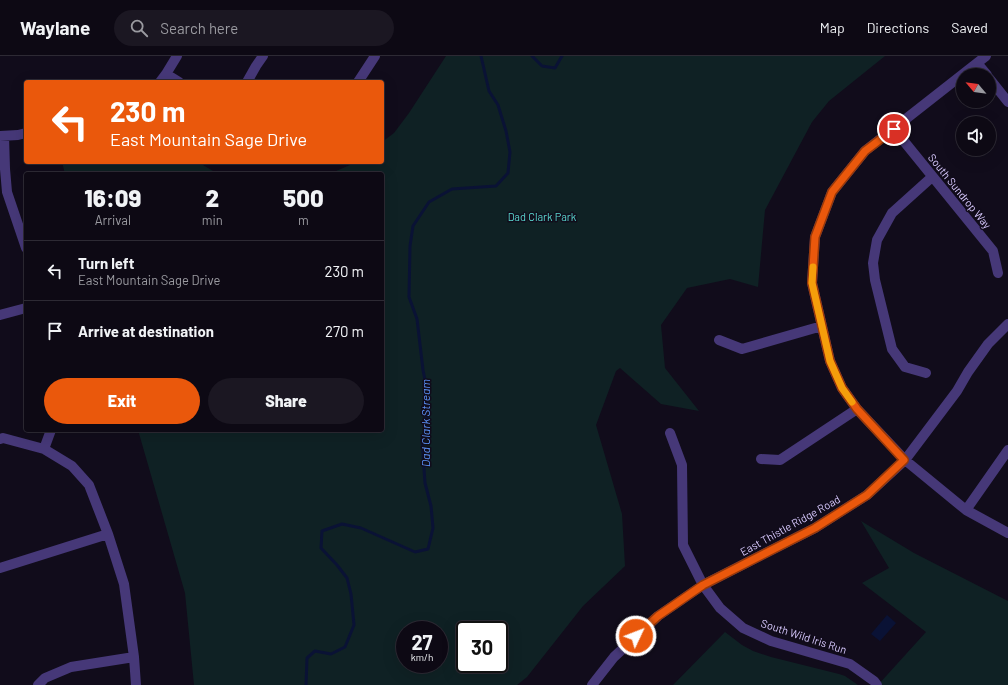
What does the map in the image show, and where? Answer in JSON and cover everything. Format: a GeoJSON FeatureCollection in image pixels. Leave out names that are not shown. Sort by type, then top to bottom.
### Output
{"type":"FeatureCollection","features":[{"type":"Feature","properties":{"kind":"street"},"geometry":{"type":"LineString","coordinates":[[163,78],[177,56]]}},
{"type":"Feature","properties":{"kind":"street"},"geometry":{"type":"LineString","coordinates":[[248,80],[263,56]]}},
{"type":"Feature","properties":{"kind":"street"},"geometry":{"type":"LineString","coordinates":[[359,80],[375,56]]}},
{"type":"Feature","properties":{"kind":"street"},"geometry":{"type":"LineString","coordinates":[[986,56],[865,151],[832,192],[815,237],[812,283],[830,361],[842,388],[857,409],[904,460],[966,510],[1008,534]]}},
{"type":"Feature","properties":{"kind":"street"},"geometry":{"type":"LineString","coordinates":[[977,63],[981,68]]}},
{"type":"Feature","properties":{"kind":"street"},"geometry":{"type":"LineString","coordinates":[[996,87],[1008,102]]}},
{"type":"Feature","properties":{"kind":"street","name":"South Sundrop Way"},"geometry":{"type":"LineString","coordinates":[[894,129],[993,251],[998,273]]}},
{"type":"Feature","properties":{"kind":"street"},"geometry":{"type":"LineString","coordinates":[[24,133],[2,136],[7,192],[24,242]]}},
{"type":"Feature","properties":{"kind":"street"},"geometry":{"type":"LineString","coordinates":[[926,374],[905,367],[892,349],[875,280],[873,263],[877,240],[892,213],[932,176]]}},
{"type":"Feature","properties":{"kind":"street"},"geometry":{"type":"LineString","coordinates":[[0,315],[24,309]]}},
{"type":"Feature","properties":{"kind":"street","name":"East Thistle Ridge Road"},"geometry":{"type":"LineString","coordinates":[[592,685],[614,657],[658,616],[703,585],[815,528],[867,495],[904,460],[957,391],[968,372],[988,344],[1008,324]]}},
{"type":"Feature","properties":{"kind":"street"},"geometry":{"type":"LineString","coordinates":[[719,340],[742,348],[822,326]]}},
{"type":"Feature","properties":{"kind":"street"},"geometry":{"type":"LineString","coordinates":[[761,459],[780,460],[857,409]]}},
{"type":"Feature","properties":{"kind":"street"},"geometry":{"type":"LineString","coordinates":[[44,449],[50,432]]}},
{"type":"Feature","properties":{"kind":"street","name":"South Wild Iris Run"},"geometry":{"type":"LineString","coordinates":[[670,433],[682,465],[683,545],[703,585],[720,608],[743,628],[771,641],[850,664],[874,681],[877,685]]}},
{"type":"Feature","properties":{"kind":"street"},"geometry":{"type":"LineString","coordinates":[[0,439],[3,438],[44,449],[72,466],[89,485],[108,534],[124,584],[136,685]]}},
{"type":"Feature","properties":{"kind":"street"},"geometry":{"type":"LineString","coordinates":[[966,510],[1008,450]]}},
{"type":"Feature","properties":{"kind":"street"},"geometry":{"type":"LineString","coordinates":[[0,568],[108,534]]}},
{"type":"Feature","properties":{"kind":"street"},"geometry":{"type":"LineString","coordinates":[[38,685],[45,678],[71,667],[134,658]]}},
{"type":"Feature","properties":{"kind":"green space","name":"Dad Clark Park"},"geometry":{"type":"Polygon","coordinates":[[[446,56],[885,56],[829,101],[812,122],[765,210],[758,287],[730,279],[687,288],[661,325],[665,368],[699,411],[661,404],[620,368],[616,371],[596,425],[622,514],[625,566],[583,606],[527,677],[517,685],[194,685],[185,593],[139,432],[384,432],[384,172],[334,172],[352,164],[384,164],[384,140],[394,133],[409,113],[446,56]]]}},
{"type":"Feature","properties":{"kind":"green space"},"geometry":{"type":"Polygon","coordinates":[[[62,164],[201,164],[216,172],[64,172],[62,164]]]}},
{"type":"Feature","properties":{"kind":"green space"},"geometry":{"type":"Polygon","coordinates":[[[861,521],[914,553],[1008,601],[1008,685],[878,685],[926,632],[862,583],[889,568],[861,521]]]}},
{"type":"Feature","properties":{"kind":"green space"},"geometry":{"type":"Polygon","coordinates":[[[725,632],[742,645],[753,651],[839,674],[845,676],[858,685],[673,685],[725,632]]]}},
{"type":"Feature","properties":{"kind":"water"},"geometry":{"type":"Polygon","coordinates":[[[887,615],[896,623],[880,641],[871,634],[887,615]]]}},
{"type":"Feature","properties":{"kind":"waterway","name":"Dad Clark Stream"},"geometry":{"type":"LineString","coordinates":[[306,685],[307,658],[315,651],[331,654],[345,647],[354,625],[351,594],[347,578],[321,548],[322,531],[342,524],[361,528],[415,552],[428,549],[433,528],[431,506],[425,483],[422,439],[427,426],[426,385],[417,319],[409,297],[410,246],[413,226],[429,202],[452,189],[496,186],[508,173],[510,152],[506,131],[498,105],[489,91],[481,56]]}},
{"type":"Feature","properties":{"kind":"waterway","name":"Dad Clark Stream"},"geometry":{"type":"LineString","coordinates":[[532,56],[542,66],[555,68],[562,56]]}},
{"type":"Feature","properties":{"kind":"slow traffic"},"geometry":{"type":"LineString","coordinates":[[813,267],[812,283],[830,361],[842,388],[852,402]]}},
{"type":"Feature","properties":{"kind":"route"},"geometry":{"type":"LineString","coordinates":[[636,636],[658,616],[703,585],[815,528],[867,495],[904,460],[857,409],[842,388],[830,361],[812,283],[815,237],[832,192],[865,151],[894,129]]}}]}
